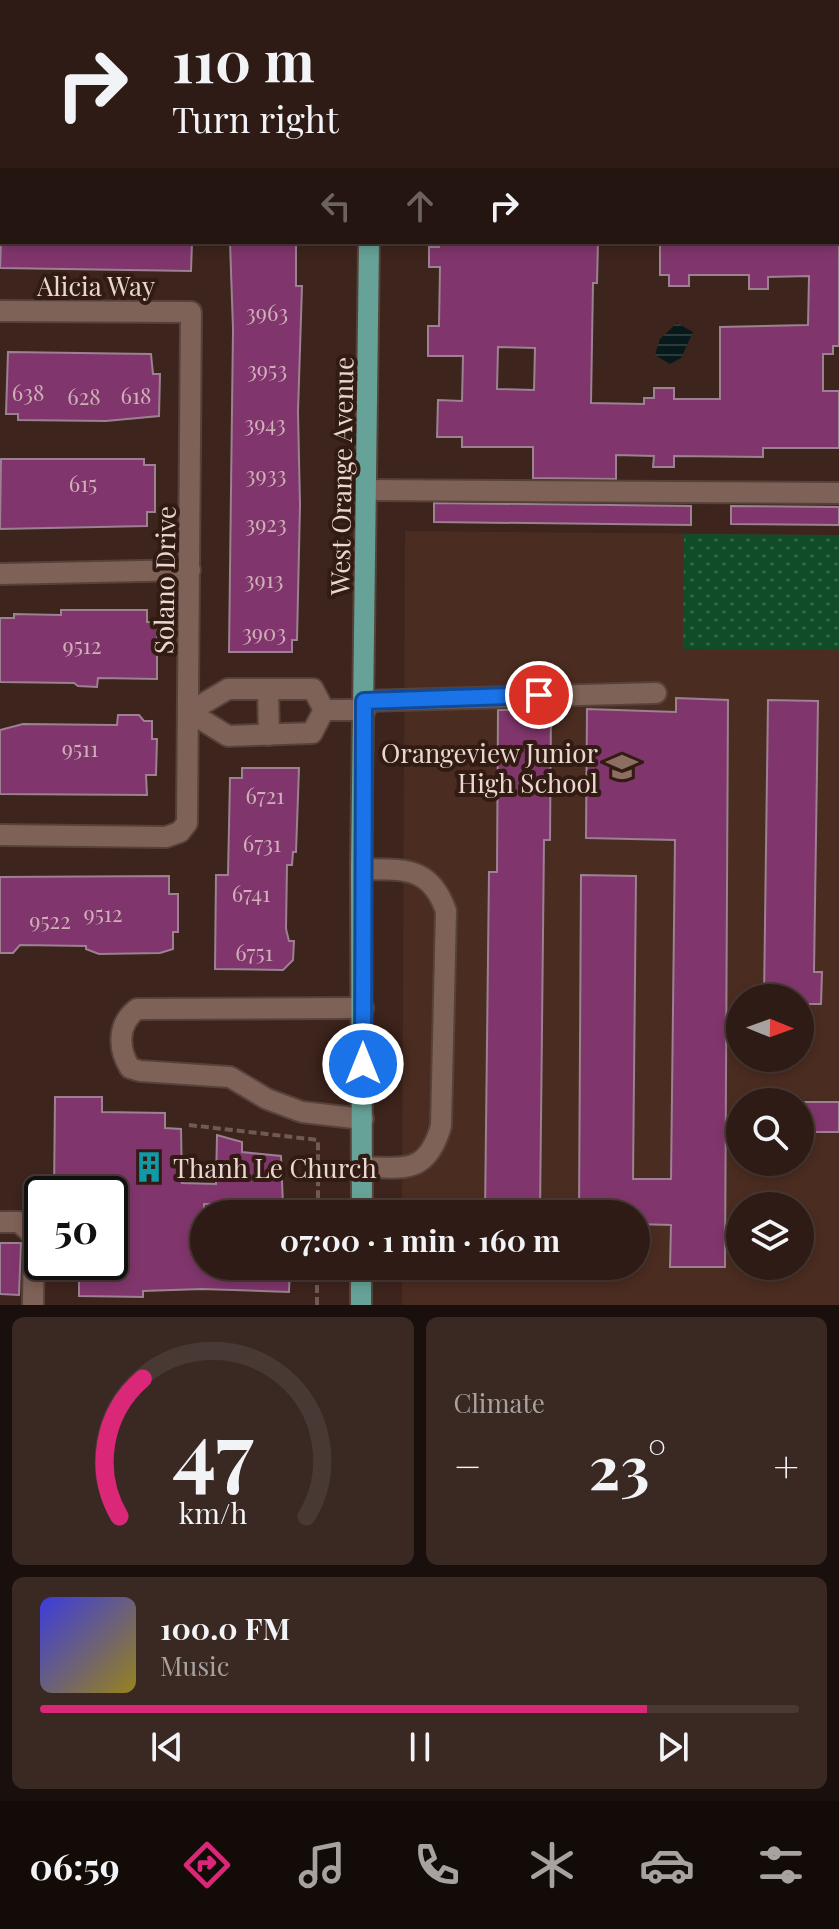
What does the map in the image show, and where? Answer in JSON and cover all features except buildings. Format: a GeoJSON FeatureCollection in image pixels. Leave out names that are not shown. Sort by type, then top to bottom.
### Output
{"type":"FeatureCollection","features":[{"type":"Feature","properties":{"kind":"main road","name":"West Orange Avenue"},"geometry":{"type":"LineString","coordinates":[[364,706],[369,244]]}},
{"type":"Feature","properties":{"kind":"main road"},"geometry":{"type":"LineString","coordinates":[[362,1200],[364,706]]}},
{"type":"Feature","properties":{"kind":"main road"},"geometry":{"type":"LineString","coordinates":[[361,1280],[361,1305]]}},
{"type":"Feature","properties":{"kind":"street","name":"Alicia Way"},"geometry":{"type":"LineString","coordinates":[[0,311],[191,312]]}},
{"type":"Feature","properties":{"kind":"street","name":"Solano Drive"},"geometry":{"type":"LineString","coordinates":[[0,835],[166,837],[180,832],[187,823],[191,312]]}},
{"type":"Feature","properties":{"kind":"street"},"geometry":{"type":"LineString","coordinates":[[367,490],[839,493]]}},
{"type":"Feature","properties":{"kind":"street"},"geometry":{"type":"LineString","coordinates":[[0,574],[190,570]]}},
{"type":"Feature","properties":{"kind":"street"},"geometry":{"type":"LineString","coordinates":[[228,689],[313,689],[324,710],[312,733],[228,736],[189,712],[228,689]]}},
{"type":"Feature","properties":{"kind":"street"},"geometry":{"type":"LineString","coordinates":[[268,689],[269,735]]}},
{"type":"Feature","properties":{"kind":"street"},"geometry":{"type":"LineString","coordinates":[[324,710],[656,693]]}},
{"type":"Feature","properties":{"kind":"street"},"geometry":{"type":"LineString","coordinates":[[361,869],[418,874],[430,881],[440,893],[446,911],[441,1126],[436,1144],[429,1157],[418,1164],[362,1167]]}},
{"type":"Feature","properties":{"kind":"street"},"geometry":{"type":"LineString","coordinates":[[363,1008],[137,1009],[122,1029],[121,1043],[130,1068],[222,1076],[302,1112],[363,1119]]}},
{"type":"Feature","properties":{"kind":"street"},"geometry":{"type":"LineString","coordinates":[[0,1222],[19,1222],[34,1236],[33,1305]]}},
{"type":"Feature","properties":{"kind":"path"},"geometry":{"type":"LineString","coordinates":[[189,1125],[318,1140],[318,1200]]}},
{"type":"Feature","properties":{"kind":"path"},"geometry":{"type":"LineString","coordinates":[[317,1280],[317,1305]]}},
{"type":"Feature","properties":{"kind":"shaded area"},"geometry":{"type":"Polygon","coordinates":[[[677,323],[693,332],[681,358],[670,364],[655,355],[660,339],[677,323]]]}},
{"type":"Feature","properties":{"kind":"shaded area","name":"Orangeview Junior High School"},"geometry":{"type":"Polygon","coordinates":[[[405,531],[839,535],[839,1305],[402,1305],[402,1280],[650,1280],[650,1200],[402,1200],[405,531]]]}},
{"type":"Feature","properties":{"kind":"green space"},"geometry":{"type":"Polygon","coordinates":[[[684,534],[839,535],[839,650],[683,649],[684,534]]]}},
{"type":"Feature","properties":{"kind":"place","name":"Orangeview Junior High School"},"geometry":{"type":"Point","coordinates":[622,767]}},
{"type":"Feature","properties":{"kind":"place","name":"Thanh Le Church"},"geometry":{"type":"Point","coordinates":[149,1167]}},
{"type":"Feature","properties":{"kind":"route"},"geometry":{"type":"LineString","coordinates":[[363,1064],[361,869],[364,701],[539,695]]}}]}
